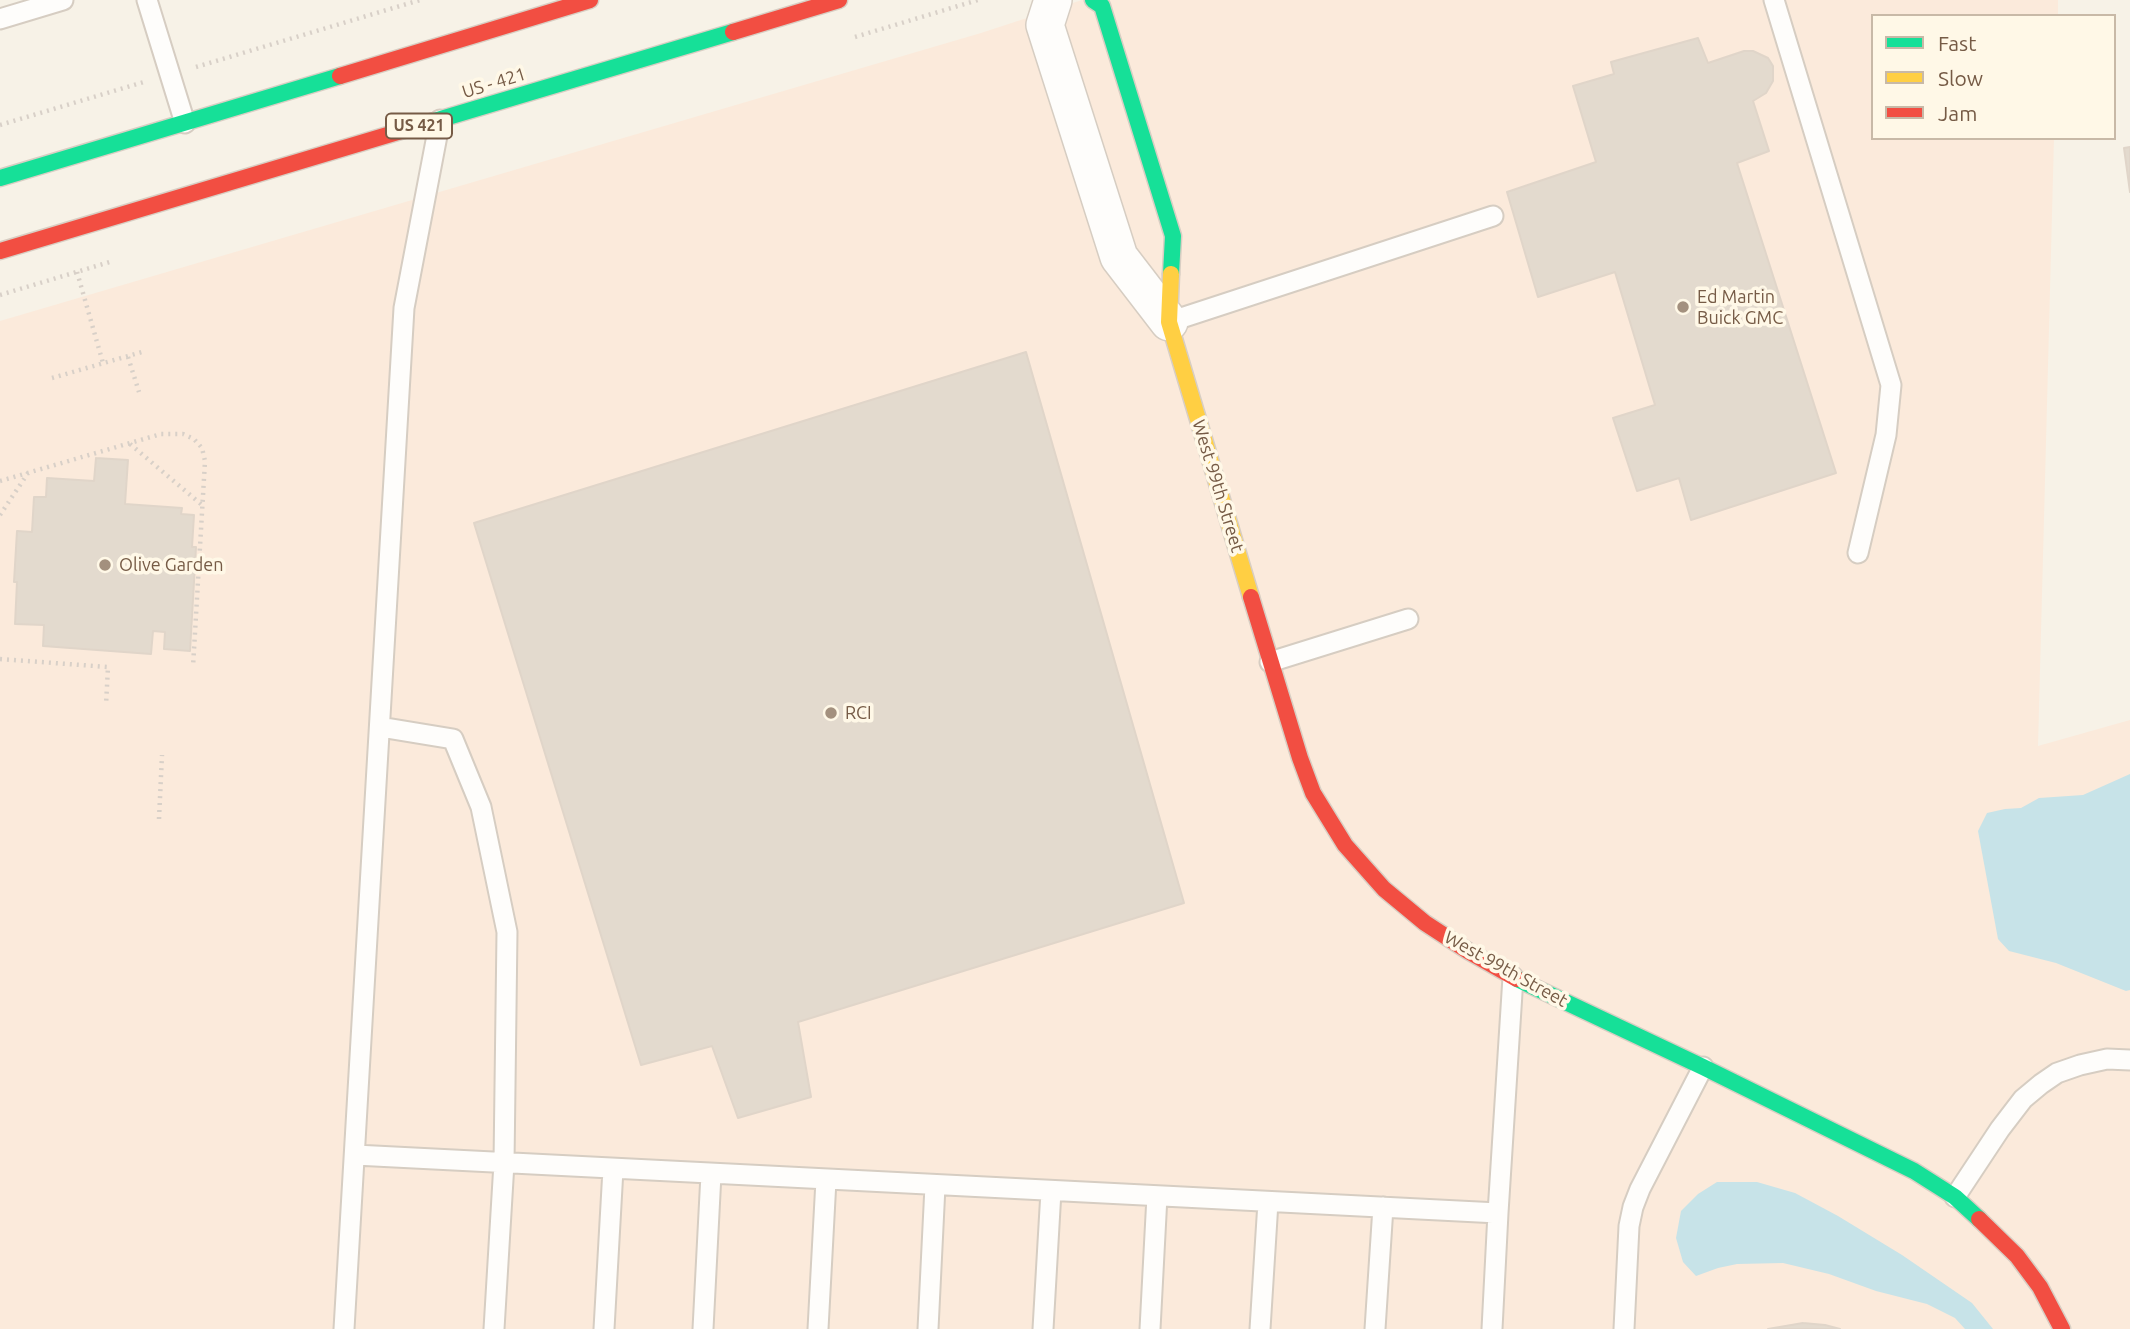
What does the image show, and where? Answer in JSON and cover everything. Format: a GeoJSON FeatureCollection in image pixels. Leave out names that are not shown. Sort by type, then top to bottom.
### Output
{"type":"FeatureCollection","features":[{"type":"Feature","properties":{"kind":"street"},"geometry":{"type":"LineString","coordinates":[[0,178],[590,0]]}},
{"type":"Feature","properties":{"kind":"street","name":"US - 421"},"geometry":{"type":"LineString","coordinates":[[0,251],[839,0]]}},
{"type":"Feature","properties":{"kind":"street","name":"West 99th Street"},"geometry":{"type":"LineString","coordinates":[[1054,0],[1045,25],[1119,257],[1169,322]]}},
{"type":"Feature","properties":{"kind":"street","name":"West 99th Street"},"geometry":{"type":"LineString","coordinates":[[1093,0],[1102,6],[1174,236],[1169,322],[1270,662],[1312,793],[1345,845],[1384,889],[1425,923],[1513,977],[1914,1171],[1955,1197],[2017,1256],[2040,1287],[2062,1329]]}},
{"type":"Feature","properties":{"kind":"lane"},"geometry":{"type":"LineString","coordinates":[[0,19],[63,0]]}},
{"type":"Feature","properties":{"kind":"lane"},"geometry":{"type":"LineString","coordinates":[[146,0],[185,123]]}},
{"type":"Feature","properties":{"kind":"lane"},"geometry":{"type":"LineString","coordinates":[[1774,0],[1891,385],[1886,435],[1858,554]]}},
{"type":"Feature","properties":{"kind":"lane"},"geometry":{"type":"LineString","coordinates":[[344,1329],[404,308],[440,120]]}},
{"type":"Feature","properties":{"kind":"lane"},"geometry":{"type":"LineString","coordinates":[[1169,322],[1493,216]]}},
{"type":"Feature","properties":{"kind":"lane"},"geometry":{"type":"LineString","coordinates":[[1270,662],[1408,619]]}},
{"type":"Feature","properties":{"kind":"lane"},"geometry":{"type":"LineString","coordinates":[[380,727],[453,740],[481,807],[507,932],[504,1163],[494,1329]]}},
{"type":"Feature","properties":{"kind":"lane"},"geometry":{"type":"LineString","coordinates":[[1492,1329],[1513,977]]}},
{"type":"Feature","properties":{"kind":"lane"},"geometry":{"type":"LineString","coordinates":[[1955,1197],[2000,1129],[2023,1099],[2041,1084],[2057,1073],[2080,1065],[2107,1059],[2130,1060]]}},
{"type":"Feature","properties":{"kind":"lane"},"geometry":{"type":"LineString","coordinates":[[1624,1329],[1629,1226],[1633,1207],[1703,1067]]}},
{"type":"Feature","properties":{"kind":"lane"},"geometry":{"type":"LineString","coordinates":[[355,1155],[1498,1213]]}},
{"type":"Feature","properties":{"kind":"lane"},"geometry":{"type":"LineString","coordinates":[[604,1329],[613,1169]]}},
{"type":"Feature","properties":{"kind":"lane"},"geometry":{"type":"LineString","coordinates":[[703,1329],[711,1174]]}},
{"type":"Feature","properties":{"kind":"lane"},"geometry":{"type":"LineString","coordinates":[[818,1329],[826,1180]]}},
{"type":"Feature","properties":{"kind":"lane"},"geometry":{"type":"LineString","coordinates":[[928,1329],[935,1186]]}},
{"type":"Feature","properties":{"kind":"lane"},"geometry":{"type":"LineString","coordinates":[[1044,1329],[1051,1191]]}},
{"type":"Feature","properties":{"kind":"lane"},"geometry":{"type":"LineString","coordinates":[[1150,1329],[1157,1196]]}},
{"type":"Feature","properties":{"kind":"lane"},"geometry":{"type":"LineString","coordinates":[[1260,1329],[1268,1202]]}},
{"type":"Feature","properties":{"kind":"lane"},"geometry":{"type":"LineString","coordinates":[[1375,1329],[1383,1207]]}},
{"type":"Feature","properties":{"kind":"path"},"geometry":{"type":"LineString","coordinates":[[0,125],[420,0]]}},
{"type":"Feature","properties":{"kind":"path"},"geometry":{"type":"LineString","coordinates":[[77,272],[103,363]]}},
{"type":"Feature","properties":{"kind":"path"},"geometry":{"type":"LineString","coordinates":[[52,378],[142,352]]}},
{"type":"Feature","properties":{"kind":"path"},"geometry":{"type":"LineString","coordinates":[[128,356],[139,392]]}},
{"type":"Feature","properties":{"kind":"path"},"geometry":{"type":"LineString","coordinates":[[0,481],[161,434],[183,434],[194,439],[202,448],[205,461],[193,667]]}},
{"type":"Feature","properties":{"kind":"path"},"geometry":{"type":"LineString","coordinates":[[130,444],[202,506]]}},
{"type":"Feature","properties":{"kind":"path"},"geometry":{"type":"LineString","coordinates":[[0,515],[28,473]]}},
{"type":"Feature","properties":{"kind":"path"},"geometry":{"type":"LineString","coordinates":[[0,659],[108,667],[106,705]]}},
{"type":"Feature","properties":{"kind":"path"},"geometry":{"type":"LineString","coordinates":[[159,819],[162,755]]}},
{"type":"Feature","properties":{"kind":"shaded area"},"geometry":{"type":"Polygon","coordinates":[[[1082,0],[2058,0],[2058,14],[1871,14],[1871,140],[2054,140],[2038,746],[2130,720],[2130,1329],[0,1329],[0,321],[981,33],[1082,0]]]}},
{"type":"Feature","properties":{"kind":"water"},"geometry":{"type":"Polygon","coordinates":[[[2130,774],[2130,990],[2126,991],[2056,963],[2009,951],[1998,939],[1978,831],[1987,813],[2021,808],[2039,798],[2083,795],[2130,774]]]}},
{"type":"Feature","properties":{"kind":"water"},"geometry":{"type":"Polygon","coordinates":[[[1717,1182],[1757,1182],[1795,1193],[1902,1255],[1972,1303],[1993,1329],[1965,1329],[1955,1318],[1927,1304],[1783,1263],[1737,1264],[1696,1276],[1683,1262],[1676,1238],[1681,1211],[1698,1194],[1717,1182]]]}},
{"type":"Feature","properties":{"kind":"building"},"geometry":{"type":"Polygon","coordinates":[[[1698,38],[1708,63],[1744,51],[1753,51],[1768,58],[1773,66],[1773,81],[1766,93],[1753,101],[1769,151],[1737,163],[1836,473],[1691,520],[1679,478],[1637,491],[1613,418],[1655,405],[1615,272],[1538,297],[1507,192],[1596,162],[1573,86],[1614,74],[1611,62],[1698,38]]]}},
{"type":"Feature","properties":{"kind":"building"},"geometry":{"type":"Polygon","coordinates":[[[2130,147],[2130,192],[2124,148],[2130,147]]]}},
{"type":"Feature","properties":{"kind":"building","name":"RCI"},"geometry":{"type":"Polygon","coordinates":[[[1026,352],[1184,903],[798,1022],[811,1097],[738,1118],[712,1046],[641,1065],[474,523],[1026,352]]]}},
{"type":"Feature","properties":{"kind":"building","name":"Olive Garden"},"geometry":{"type":"Polygon","coordinates":[[[96,458],[128,460],[125,504],[182,508],[181,514],[194,515],[192,547],[196,547],[190,651],[164,649],[165,632],[153,631],[151,654],[43,646],[44,625],[15,624],[17,531],[32,532],[34,497],[46,497],[47,478],[94,481],[96,458]]]}},
{"type":"Feature","properties":{"kind":"building"},"geometry":{"type":"Polygon","coordinates":[[[1803,1323],[1825,1325],[1840,1329],[1768,1329],[1803,1323]]]}},
{"type":"Feature","properties":{"kind":"traffic: fast"},"geometry":{"type":"LineString","coordinates":[[1093,0],[1102,6],[1173,236],[1171,274]]}},
{"type":"Feature","properties":{"kind":"traffic: fast"},"geometry":{"type":"LineString","coordinates":[[431,122],[733,32]]}},
{"type":"Feature","properties":{"kind":"traffic: fast"},"geometry":{"type":"LineString","coordinates":[[0,178],[340,76]]}},
{"type":"Feature","properties":{"kind":"traffic: fast"},"geometry":{"type":"LineString","coordinates":[[1517,979],[1914,1171],[1955,1197],[1979,1219]]}},
{"type":"Feature","properties":{"kind":"traffic: slow"},"geometry":{"type":"LineString","coordinates":[[1171,274],[1169,322],[1251,597]]}},
{"type":"Feature","properties":{"kind":"traffic: jam"},"geometry":{"type":"LineString","coordinates":[[340,76],[590,0]]}},
{"type":"Feature","properties":{"kind":"traffic: jam"},"geometry":{"type":"LineString","coordinates":[[733,32],[839,0]]}},
{"type":"Feature","properties":{"kind":"traffic: jam"},"geometry":{"type":"LineString","coordinates":[[0,251],[431,122]]}},
{"type":"Feature","properties":{"kind":"traffic: jam"},"geometry":{"type":"LineString","coordinates":[[1251,597],[1313,793],[1345,845],[1384,889],[1425,923],[1517,979]]}},
{"type":"Feature","properties":{"kind":"traffic: jam"},"geometry":{"type":"LineString","coordinates":[[1979,1219],[2017,1256],[2040,1287],[2062,1329]]}},
{"type":"Feature","properties":{"kind":"place","name":"Ed Martin Buick GMC"},"geometry":{"type":"Point","coordinates":[1683,307]}},
{"type":"Feature","properties":{"kind":"place","name":"Olive Garden"},"geometry":{"type":"Point","coordinates":[105,565]}},
{"type":"Feature","properties":{"kind":"place","name":"RCI"},"geometry":{"type":"Point","coordinates":[831,713]}}]}
